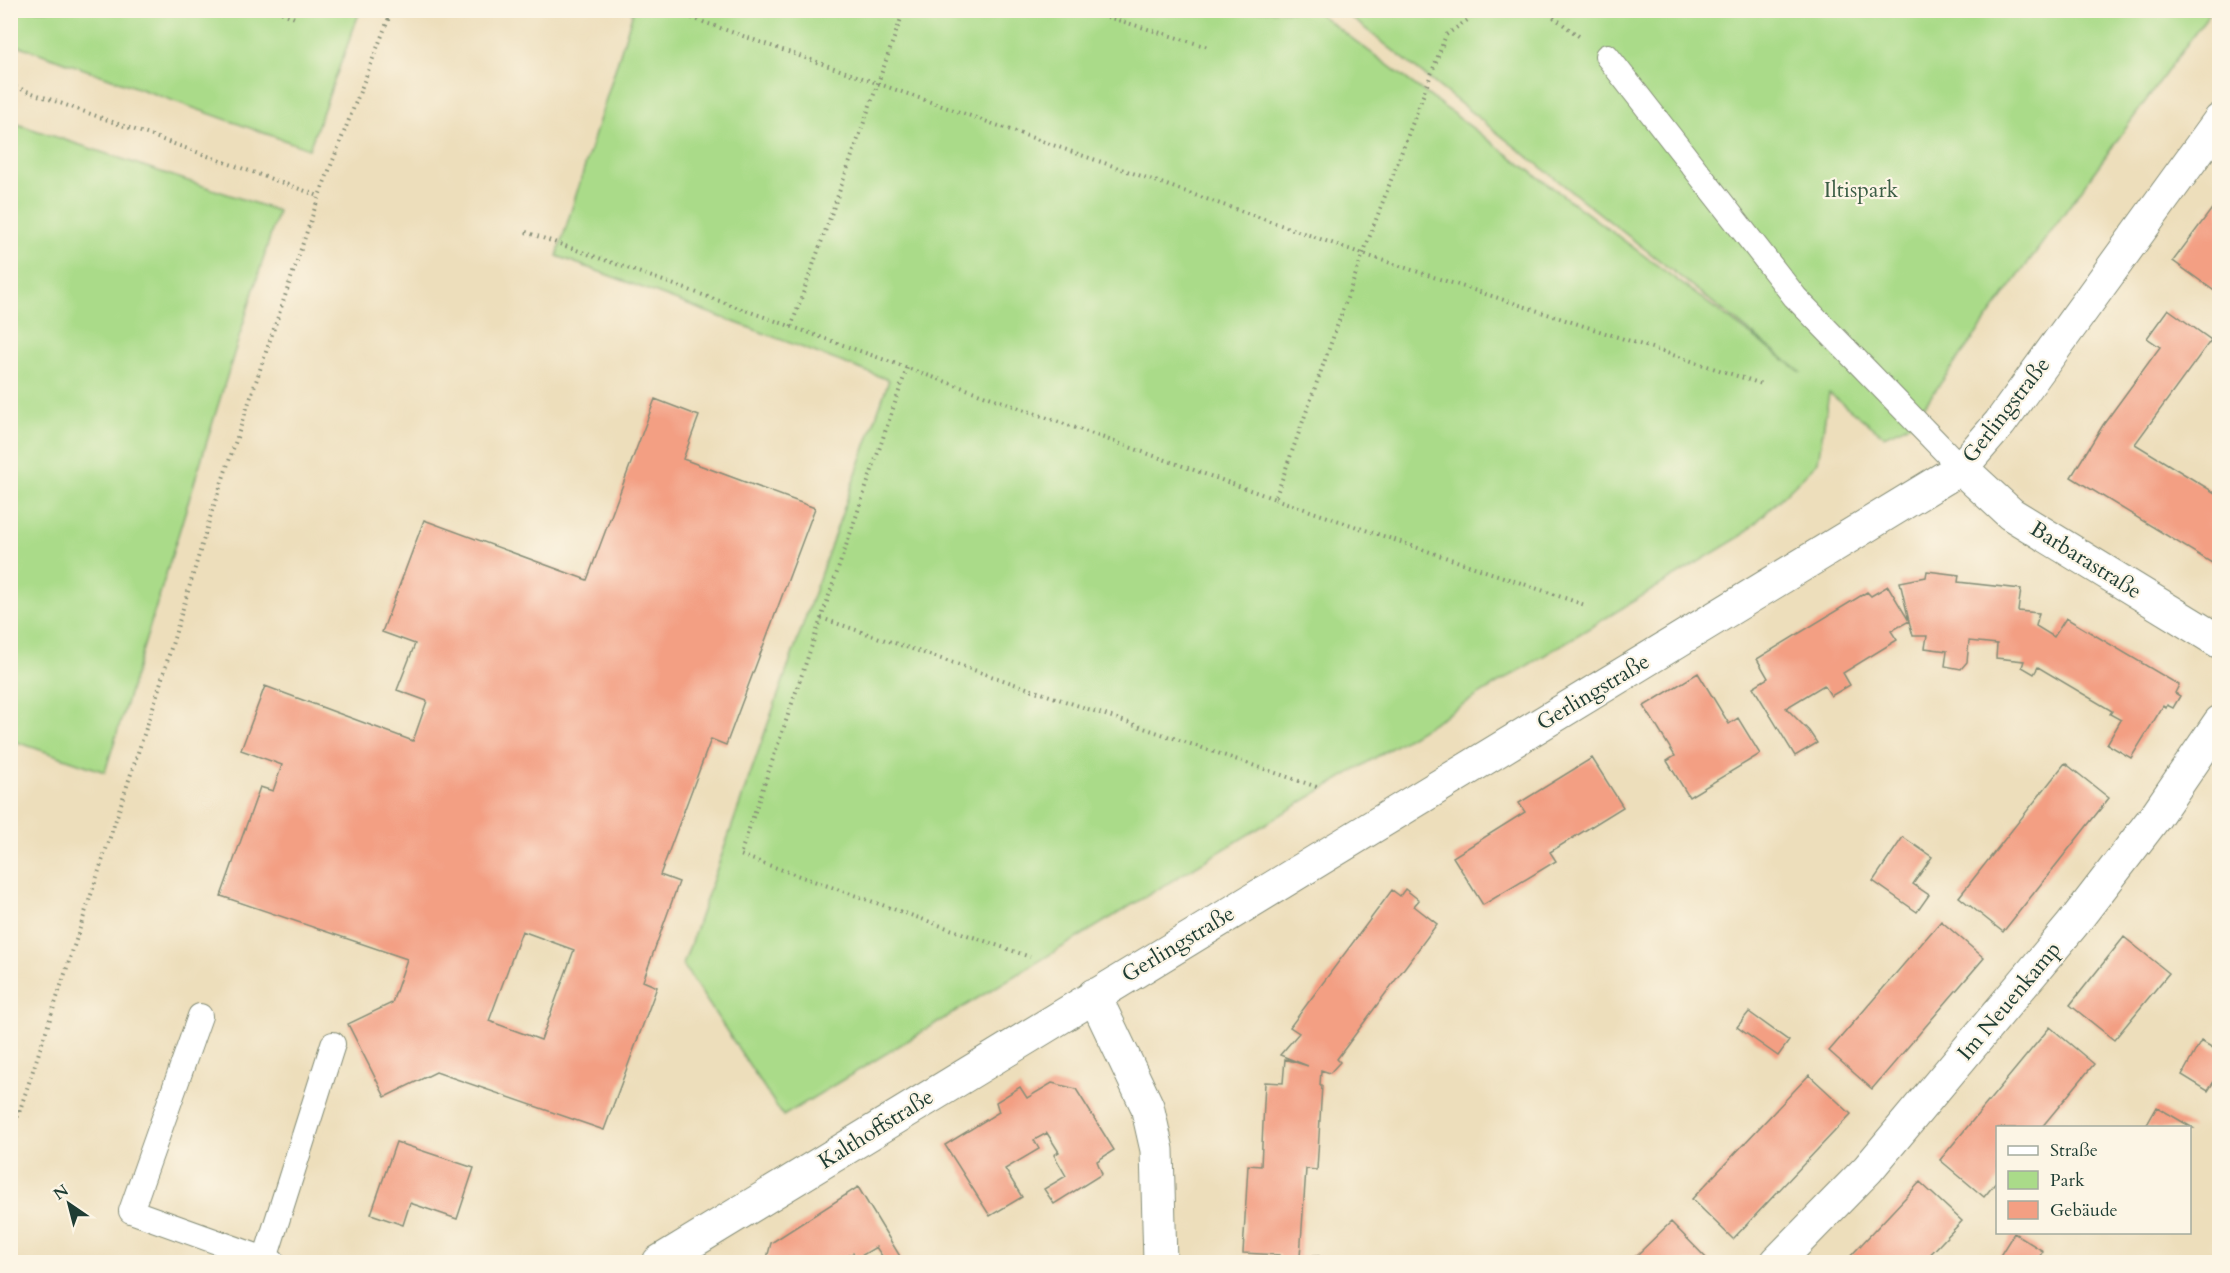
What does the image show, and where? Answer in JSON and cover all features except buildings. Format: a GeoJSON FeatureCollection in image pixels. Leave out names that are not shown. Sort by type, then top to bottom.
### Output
{"type":"FeatureCollection","features":[{"type":"Feature","properties":{"kind":"street","name":"Gerlingstraße"},"geometry":{"type":"LineString","coordinates":[[1094,995],[1961,468],[2000,423],[2220,120]]}},
{"type":"Feature","properties":{"kind":"street","name":"Barbarastraße"},"geometry":{"type":"LineString","coordinates":[[1961,468],[2011,514],[2220,642]]}},
{"type":"Feature","properties":{"kind":"street","name":"Im Neuenkamp"},"geometry":{"type":"LineString","coordinates":[[1777,1263],[1868,1169],[2072,925],[2155,817],[2220,722]]}},
{"type":"Feature","properties":{"kind":"street","name":"Kalthoffstraße"},"geometry":{"type":"LineString","coordinates":[[675,1258],[1094,995]]}},
{"type":"Feature","properties":{"kind":"street"},"geometry":{"type":"LineString","coordinates":[[1094,995],[1147,1106],[1157,1150],[1160,1263]]}},
{"type":"Feature","properties":{"kind":"lane"},"geometry":{"type":"LineString","coordinates":[[1607,57],[1795,297],[1961,468]]}},
{"type":"Feature","properties":{"kind":"lane"},"geometry":{"type":"LineString","coordinates":[[200,1016],[132,1211],[269,1261],[333,1044]]}},
{"type":"Feature","properties":{"kind":"path"},"geometry":{"type":"LineString","coordinates":[[276,10],[297,19]]}},
{"type":"Feature","properties":{"kind":"path"},"geometry":{"type":"LineString","coordinates":[[10,1140],[157,695],[212,511],[319,196],[392,10]]}},
{"type":"Feature","properties":{"kind":"path"},"geometry":{"type":"LineString","coordinates":[[669,10],[1362,254],[1762,384]]}},
{"type":"Feature","properties":{"kind":"path"},"geometry":{"type":"LineString","coordinates":[[791,327],[904,10]]}},
{"type":"Feature","properties":{"kind":"path"},"geometry":{"type":"LineString","coordinates":[[1084,10],[1208,47]]}},
{"type":"Feature","properties":{"kind":"path"},"geometry":{"type":"LineString","coordinates":[[1275,499],[1362,254],[1446,35],[1482,10]]}},
{"type":"Feature","properties":{"kind":"path"},"geometry":{"type":"LineString","coordinates":[[1544,10],[1607,57]]}},
{"type":"Feature","properties":{"kind":"path"},"geometry":{"type":"LineString","coordinates":[[10,85],[319,196]]}},
{"type":"Feature","properties":{"kind":"path"},"geometry":{"type":"LineString","coordinates":[[526,232],[1275,499],[1585,605]]}},
{"type":"Feature","properties":{"kind":"path"},"geometry":{"type":"LineString","coordinates":[[907,368],[740,855],[1030,957]]}},
{"type":"Feature","properties":{"kind":"path"},"geometry":{"type":"LineString","coordinates":[[821,618],[1317,787]]}},
{"type":"Feature","properties":{"kind":"green space"},"geometry":{"type":"Polygon","coordinates":[[[11,10],[360,11],[309,149],[11,43],[11,10]]]}},
{"type":"Feature","properties":{"kind":"green space","name":"Iltispark"},"geometry":{"type":"Polygon","coordinates":[[[630,11],[1315,11],[1802,373],[1343,11],[2211,11],[1911,424],[1884,436],[1829,393],[1818,462],[1743,535],[783,1116],[683,965],[889,380],[557,256],[633,12],[630,11]]]}},
{"type":"Feature","properties":{"kind":"green space"},"geometry":{"type":"Polygon","coordinates":[[[11,122],[278,211],[105,772],[11,740],[11,122]]]}}]}
